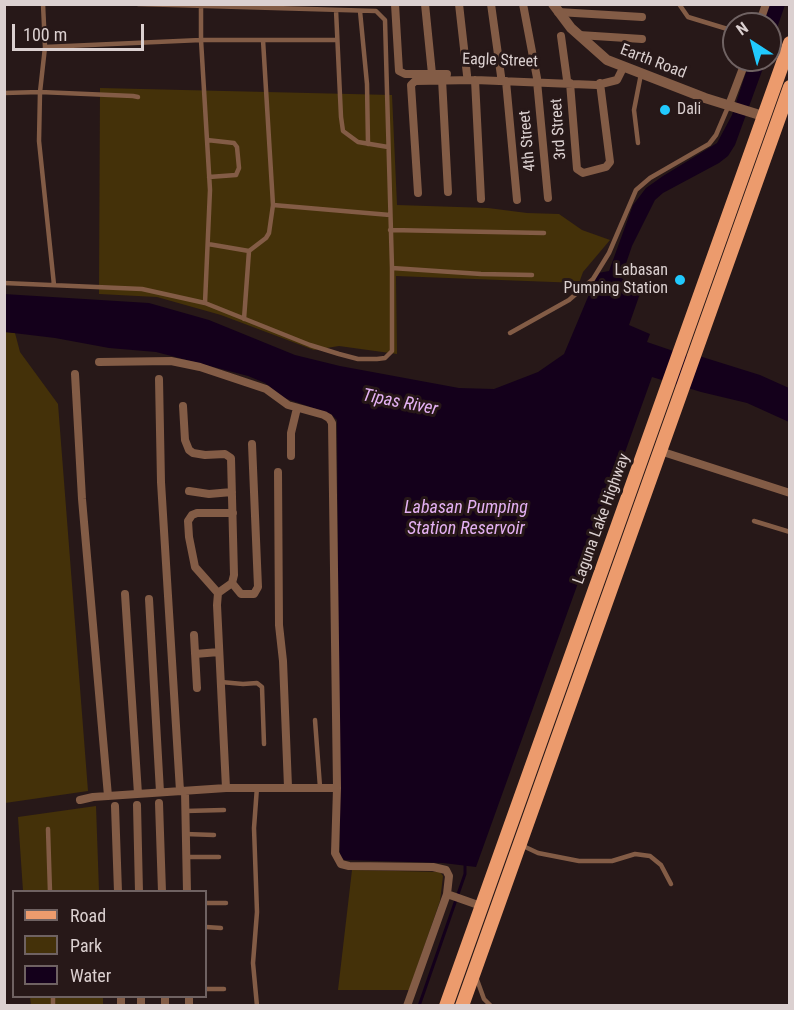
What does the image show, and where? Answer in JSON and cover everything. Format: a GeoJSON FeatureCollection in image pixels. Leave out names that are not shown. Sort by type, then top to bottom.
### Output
{"type":"FeatureCollection","features":[{"type":"Feature","properties":{"kind":"main road","name":"Laguna Lake Highway"},"geometry":{"type":"LineString","coordinates":[[446,1005],[478,905],[540,743],[789,43]]}},
{"type":"Feature","properties":{"kind":"main road","name":"Laguna Lake Highway"},"geometry":{"type":"LineString","coordinates":[[462,1005],[503,905],[519,844],[789,87]]}},
{"type":"Feature","properties":{"kind":"main road"},"geometry":{"type":"LineString","coordinates":[[540,743],[553,747]]}},
{"type":"Feature","properties":{"kind":"street","name":"Eagle Street"},"geometry":{"type":"LineString","coordinates":[[395,4],[399,71],[405,74],[600,83]]}},
{"type":"Feature","properties":{"kind":"street"},"geometry":{"type":"LineString","coordinates":[[425,4],[432,74]]}},
{"type":"Feature","properties":{"kind":"street"},"geometry":{"type":"LineString","coordinates":[[459,4],[471,77],[481,199]]}},
{"type":"Feature","properties":{"kind":"street"},"geometry":{"type":"LineString","coordinates":[[491,4],[504,79],[517,200]]}},
{"type":"Feature","properties":{"kind":"street","name":"4th Street"},"geometry":{"type":"LineString","coordinates":[[523,4],[537,80],[548,198]]}},
{"type":"Feature","properties":{"kind":"street"},"geometry":{"type":"LineString","coordinates":[[555,8],[642,17]]}},
{"type":"Feature","properties":{"kind":"street","name":"Earth Road"},"geometry":{"type":"LineString","coordinates":[[555,8],[601,56],[623,68],[763,116]]}},
{"type":"Feature","properties":{"kind":"street"},"geometry":{"type":"LineString","coordinates":[[579,35],[642,39]]}},
{"type":"Feature","properties":{"kind":"street","name":"3rd Street"},"geometry":{"type":"LineString","coordinates":[[561,36],[578,171],[583,173],[606,167],[610,162],[600,83]]}},
{"type":"Feature","properties":{"kind":"street"},"geometry":{"type":"LineString","coordinates":[[600,83],[617,80],[623,68]]}},
{"type":"Feature","properties":{"kind":"street"},"geometry":{"type":"LineString","coordinates":[[732,105],[742,72]]}},
{"type":"Feature","properties":{"kind":"street","name":"Eagle Street"},"geometry":{"type":"LineString","coordinates":[[418,193],[411,85],[442,79],[471,77]]}},
{"type":"Feature","properties":{"kind":"street"},"geometry":{"type":"LineString","coordinates":[[442,79],[448,192]]}},
{"type":"Feature","properties":{"kind":"street"},"geometry":{"type":"LineString","coordinates":[[99,362],[122,360],[179,362],[258,386],[288,405],[329,418],[334,429],[337,788],[335,853],[341,864],[439,868],[446,870],[449,876],[450,895],[407,1005]]}},
{"type":"Feature","properties":{"kind":"street"},"geometry":{"type":"LineString","coordinates":[[75,374],[82,499],[108,796]]}},
{"type":"Feature","properties":{"kind":"street"},"geometry":{"type":"LineString","coordinates":[[159,379],[161,482],[184,811],[187,890]]}},
{"type":"Feature","properties":{"kind":"street"},"geometry":{"type":"LineString","coordinates":[[183,406],[186,447],[193,453],[228,455],[231,458],[234,575],[232,583],[218,593]]}},
{"type":"Feature","properties":{"kind":"street"},"geometry":{"type":"LineString","coordinates":[[291,456],[291,433],[297,408]]}},
{"type":"Feature","properties":{"kind":"street"},"geometry":{"type":"LineString","coordinates":[[232,583],[241,594],[254,594],[258,587],[252,444]]}},
{"type":"Feature","properties":{"kind":"street"},"geometry":{"type":"LineString","coordinates":[[660,451],[789,493]]}},
{"type":"Feature","properties":{"kind":"street"},"geometry":{"type":"LineString","coordinates":[[278,472],[279,624],[283,661],[288,787]]}},
{"type":"Feature","properties":{"kind":"street"},"geometry":{"type":"LineString","coordinates":[[189,491],[209,494],[232,492]]}},
{"type":"Feature","properties":{"kind":"street"},"geometry":{"type":"LineString","coordinates":[[226,788],[218,593],[195,567],[188,521],[192,515],[197,513],[233,513]]}},
{"type":"Feature","properties":{"kind":"street"},"geometry":{"type":"LineString","coordinates":[[125,594],[138,794]]}},
{"type":"Feature","properties":{"kind":"street"},"geometry":{"type":"LineString","coordinates":[[149,599],[160,792]]}},
{"type":"Feature","properties":{"kind":"street"},"geometry":{"type":"LineString","coordinates":[[194,634],[197,687]]}},
{"type":"Feature","properties":{"kind":"street"},"geometry":{"type":"LineString","coordinates":[[195,654],[219,652]]}},
{"type":"Feature","properties":{"kind":"street"},"geometry":{"type":"LineString","coordinates":[[80,800],[226,788],[337,788]]}},
{"type":"Feature","properties":{"kind":"street"},"geometry":{"type":"LineString","coordinates":[[159,803],[162,890]]}},
{"type":"Feature","properties":{"kind":"street"},"geometry":{"type":"LineString","coordinates":[[137,805],[139,890]]}},
{"type":"Feature","properties":{"kind":"street"},"geometry":{"type":"LineString","coordinates":[[114,806],[118,890]]}},
{"type":"Feature","properties":{"kind":"street"},"geometry":{"type":"LineString","coordinates":[[450,895],[478,905]]}},
{"type":"Feature","properties":{"kind":"lane"},"geometry":{"type":"LineString","coordinates":[[44,4],[45,47],[40,92],[39,141],[54,285]]}},
{"type":"Feature","properties":{"kind":"lane"},"geometry":{"type":"LineString","coordinates":[[4,284],[142,289],[205,303],[310,345],[358,359],[385,358],[392,351],[392,268],[386,25],[384,20],[376,11],[138,4]]}},
{"type":"Feature","properties":{"kind":"lane"},"geometry":{"type":"LineString","coordinates":[[679,4],[688,16],[722,26]]}},
{"type":"Feature","properties":{"kind":"lane"},"geometry":{"type":"LineString","coordinates":[[201,5],[209,177],[205,303]]}},
{"type":"Feature","properties":{"kind":"lane"},"geometry":{"type":"LineString","coordinates":[[336,10],[343,131],[358,142],[388,147]]}},
{"type":"Feature","properties":{"kind":"lane"},"geometry":{"type":"LineString","coordinates":[[360,10],[367,84],[368,144]]}},
{"type":"Feature","properties":{"kind":"lane"},"geometry":{"type":"LineString","coordinates":[[45,47],[201,40],[337,40]]}},
{"type":"Feature","properties":{"kind":"lane"},"geometry":{"type":"LineString","coordinates":[[208,244],[249,251],[269,233],[273,205],[263,40]]}},
{"type":"Feature","properties":{"kind":"lane"},"geometry":{"type":"LineString","coordinates":[[638,143],[634,110],[641,74]]}},
{"type":"Feature","properties":{"kind":"lane"},"geometry":{"type":"LineString","coordinates":[[4,93],[40,92],[138,98]]}},
{"type":"Feature","properties":{"kind":"lane"},"geometry":{"type":"LineString","coordinates":[[510,333],[569,300],[592,279],[609,253],[636,190],[650,178],[709,144],[732,105]]}},
{"type":"Feature","properties":{"kind":"lane"},"geometry":{"type":"LineString","coordinates":[[207,140],[234,143],[237,147],[239,168],[236,175],[209,177]]}},
{"type":"Feature","properties":{"kind":"lane"},"geometry":{"type":"LineString","coordinates":[[273,205],[390,215]]}},
{"type":"Feature","properties":{"kind":"lane"},"geometry":{"type":"LineString","coordinates":[[390,230],[544,232]]}},
{"type":"Feature","properties":{"kind":"lane"},"geometry":{"type":"LineString","coordinates":[[244,319],[249,251]]}},
{"type":"Feature","properties":{"kind":"lane"},"geometry":{"type":"LineString","coordinates":[[392,268],[532,275]]}},
{"type":"Feature","properties":{"kind":"lane"},"geometry":{"type":"LineString","coordinates":[[754,521],[789,532]]}},
{"type":"Feature","properties":{"kind":"lane"},"geometry":{"type":"LineString","coordinates":[[221,682],[257,683],[262,687],[264,744]]}},
{"type":"Feature","properties":{"kind":"lane"},"geometry":{"type":"LineString","coordinates":[[315,720],[320,787]]}},
{"type":"Feature","properties":{"kind":"lane"},"geometry":{"type":"LineString","coordinates":[[257,787],[254,828],[257,912],[253,963],[257,1005]]}},
{"type":"Feature","properties":{"kind":"lane"},"geometry":{"type":"LineString","coordinates":[[184,811],[224,810]]}},
{"type":"Feature","properties":{"kind":"lane"},"geometry":{"type":"LineString","coordinates":[[48,829],[50,890]]}},
{"type":"Feature","properties":{"kind":"lane"},"geometry":{"type":"LineString","coordinates":[[185,834],[214,835]]}},
{"type":"Feature","properties":{"kind":"lane"},"geometry":{"type":"LineString","coordinates":[[519,844],[538,853],[579,861],[612,861],[635,854],[650,856],[661,866],[671,884]]}},
{"type":"Feature","properties":{"kind":"lane"},"geometry":{"type":"LineString","coordinates":[[186,857],[219,857]]}},
{"type":"Feature","properties":{"kind":"lane"},"geometry":{"type":"LineString","coordinates":[[207,903],[226,903]]}},
{"type":"Feature","properties":{"kind":"lane"},"geometry":{"type":"LineString","coordinates":[[207,927],[221,928]]}},
{"type":"Feature","properties":{"kind":"lane"},"geometry":{"type":"LineString","coordinates":[[475,971],[484,999],[491,1005]]}},
{"type":"Feature","properties":{"kind":"lane"},"geometry":{"type":"LineString","coordinates":[[207,989],[224,989]]}},
{"type":"Feature","properties":{"kind":"green space"},"geometry":{"type":"Polygon","coordinates":[[[100,88],[392,95],[397,205],[488,208],[559,214],[582,230],[610,240],[583,272],[579,283],[396,276],[397,354],[339,346],[314,350],[221,315],[157,297],[99,294],[100,88]]]}},
{"type":"Feature","properties":{"kind":"green space"},"geometry":{"type":"Polygon","coordinates":[[[4,332],[15,333],[20,352],[58,404],[88,791],[5,803],[4,332]]]}},
{"type":"Feature","properties":{"kind":"green space"},"geometry":{"type":"Polygon","coordinates":[[[96,806],[99,890],[23,890],[18,817],[96,806]]]}},
{"type":"Feature","properties":{"kind":"green space"},"geometry":{"type":"Polygon","coordinates":[[[352,870],[440,872],[443,876],[440,901],[409,990],[338,990],[352,870]]]}},
{"type":"Feature","properties":{"kind":"green space"},"geometry":{"type":"Polygon","coordinates":[[[30,998],[103,998],[103,1005],[31,1005],[30,998]]]}},
{"type":"Feature","properties":{"kind":"water"},"geometry":{"type":"Polygon","coordinates":[[[769,5],[785,5],[782,14],[766,12],[769,5]]]}},
{"type":"Feature","properties":{"kind":"water","name":"Labasan Pumping Station Reservoir"},"geometry":{"type":"Polygon","coordinates":[[[746,72],[762,72],[735,145],[728,156],[663,193],[655,200],[632,246],[621,278],[642,288],[629,325],[650,334],[647,342],[691,357],[696,355],[760,375],[789,388],[789,422],[747,403],[652,377],[476,867],[443,863],[344,860],[340,856],[337,420],[331,414],[284,398],[265,383],[248,376],[156,352],[109,348],[5,332],[4,294],[149,303],[209,320],[295,355],[340,366],[459,388],[494,389],[538,372],[564,354],[598,273],[609,271],[633,205],[646,188],[717,143],[732,115],[746,72]]]}},
{"type":"Feature","properties":{"kind":"waterway"},"geometry":{"type":"LineString","coordinates":[[419,1006],[465,874],[465,862]]}},
{"type":"Feature","properties":{"kind":"place","name":"Dali"},"geometry":{"type":"Point","coordinates":[665,110]}},
{"type":"Feature","properties":{"kind":"place","name":"Labasan Pumping Station"},"geometry":{"type":"Point","coordinates":[680,280]}},
{"type":"Feature","properties":{"kind":"water label","name":"Tipas River"},"geometry":{"type":"Point","coordinates":[400,403]}}]}
